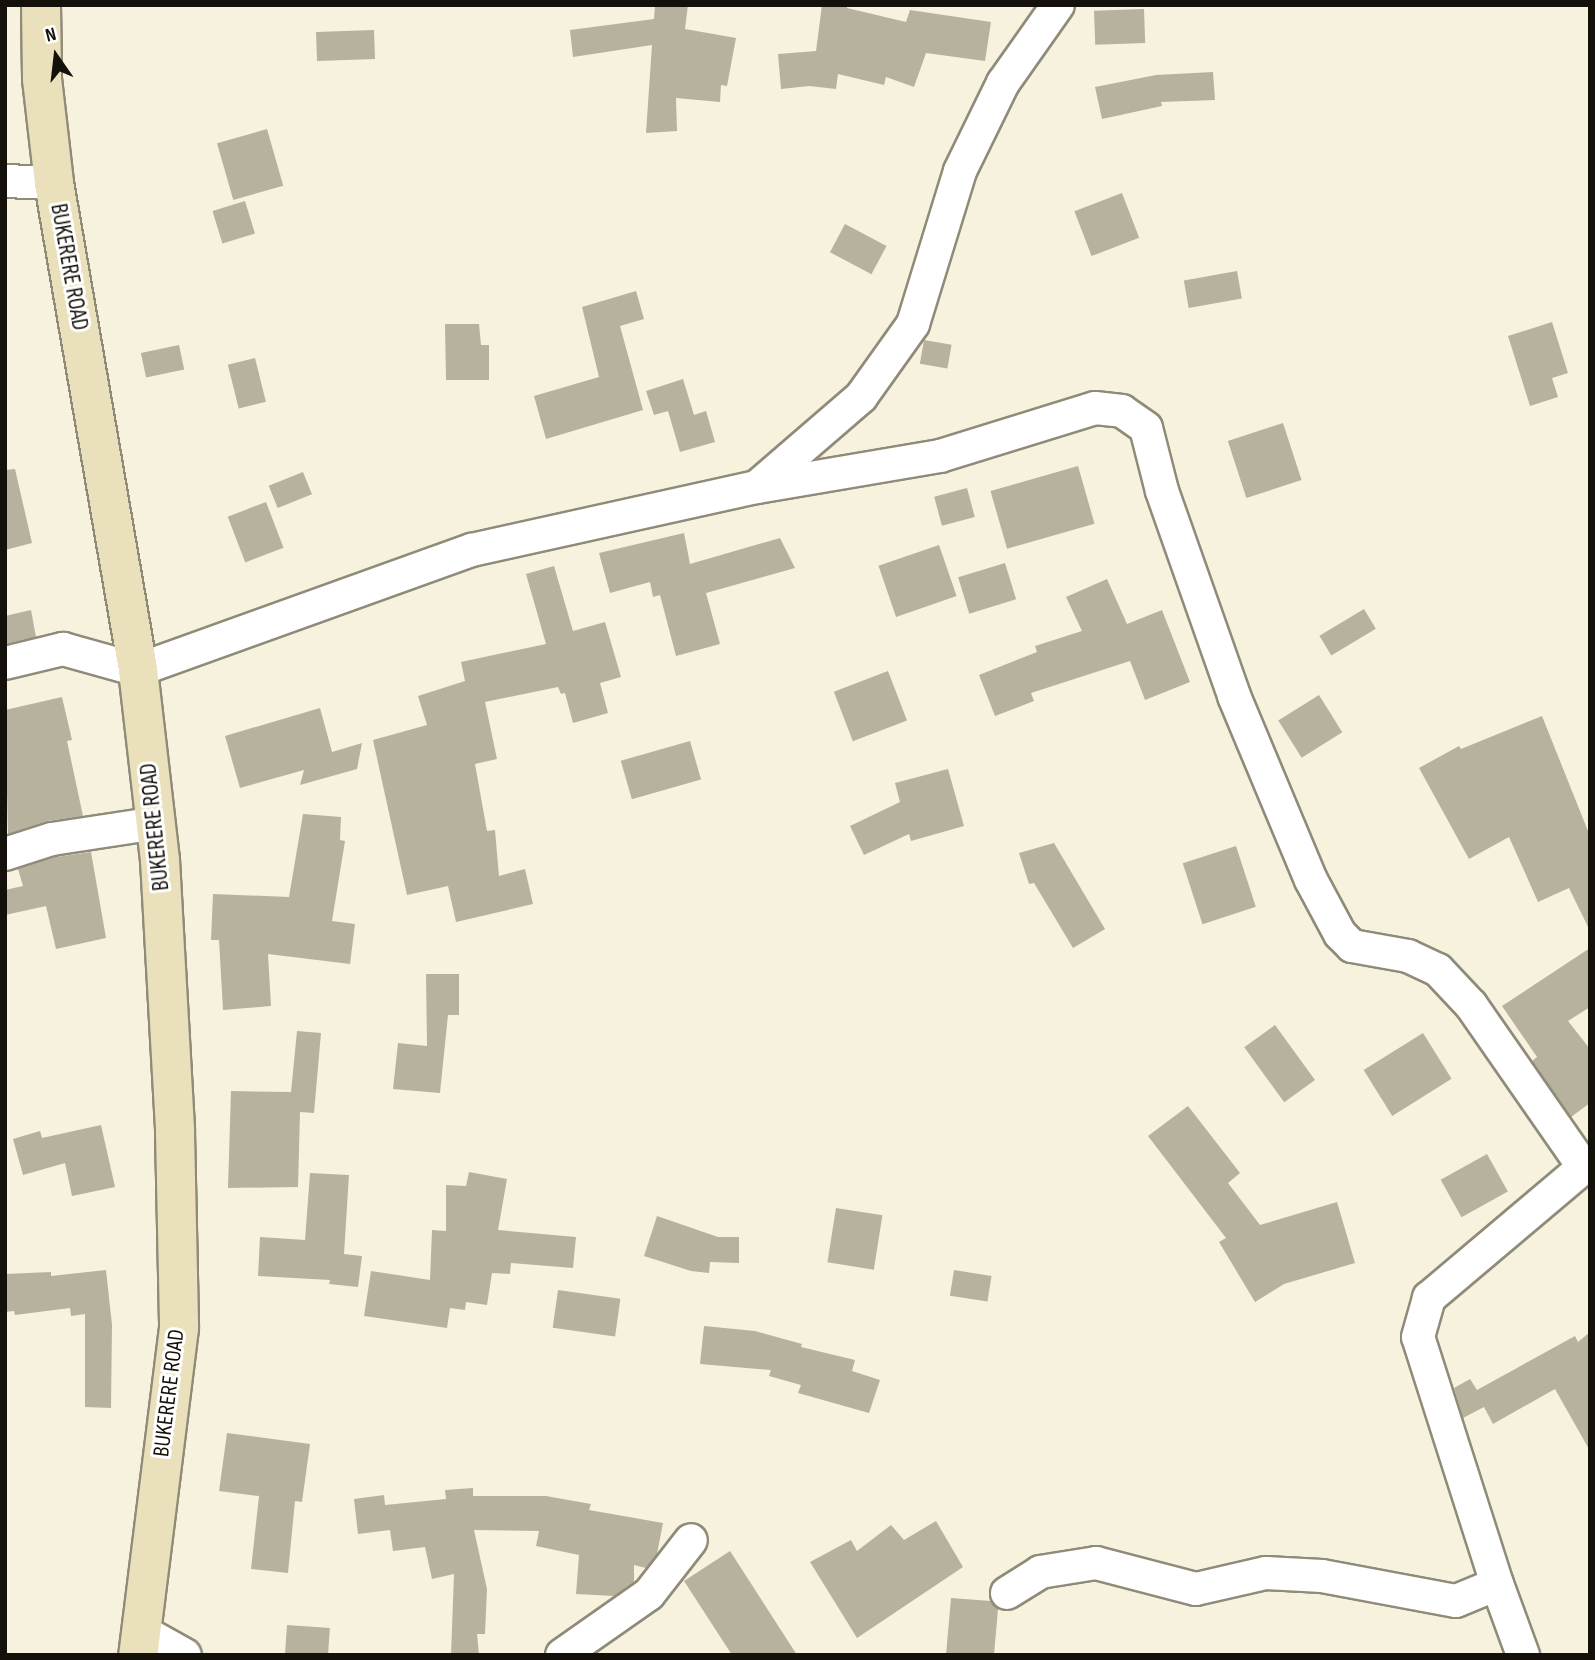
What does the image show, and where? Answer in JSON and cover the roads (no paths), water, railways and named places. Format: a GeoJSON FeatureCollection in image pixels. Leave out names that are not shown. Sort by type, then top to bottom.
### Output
{"type":"FeatureCollection","features":[{"type":"Feature","properties":{"kind":"street","name":"BUKERERE ROAD"},"geometry":{"type":"LineString","coordinates":[[41,5],[42,79],[54,183],[138,670],[157,823],[175,1132],[178,1328],[148,1556],[140,1643]]}},
{"type":"Feature","properties":{"kind":"street"},"geometry":{"type":"LineString","coordinates":[[757,487],[860,397],[913,324],[960,171],[1003,83],[1058,5]]}},
{"type":"Feature","properties":{"kind":"street"},"geometry":{"type":"LineString","coordinates":[[5,181],[54,183]]}},
{"type":"Feature","properties":{"kind":"street"},"geometry":{"type":"LineString","coordinates":[[5,663],[63,649],[138,670],[472,550],[757,487],[940,456],[1095,408],[1122,411],[1146,429],[1162,491],[1234,696],[1311,880],[1340,934],[1352,947],[1408,956],[1438,970],[1471,1005],[1586,1164],[1429,1298],[1418,1337],[1497,1584],[1523,1655]]}},
{"type":"Feature","properties":{"kind":"street"},"geometry":{"type":"LineString","coordinates":[[5,854],[52,839],[157,823]]}},
{"type":"Feature","properties":{"kind":"street"},"geometry":{"type":"LineString","coordinates":[[562,1655],[649,1594],[691,1540]]}},
{"type":"Feature","properties":{"kind":"street"},"geometry":{"type":"LineString","coordinates":[[1007,1593],[1040,1573],[1096,1563],[1196,1589],[1266,1573],[1322,1576],[1456,1601],[1497,1584]]}},
{"type":"Feature","properties":{"kind":"street"},"geometry":{"type":"LineString","coordinates":[[140,1643],[185,1655]]}}]}
